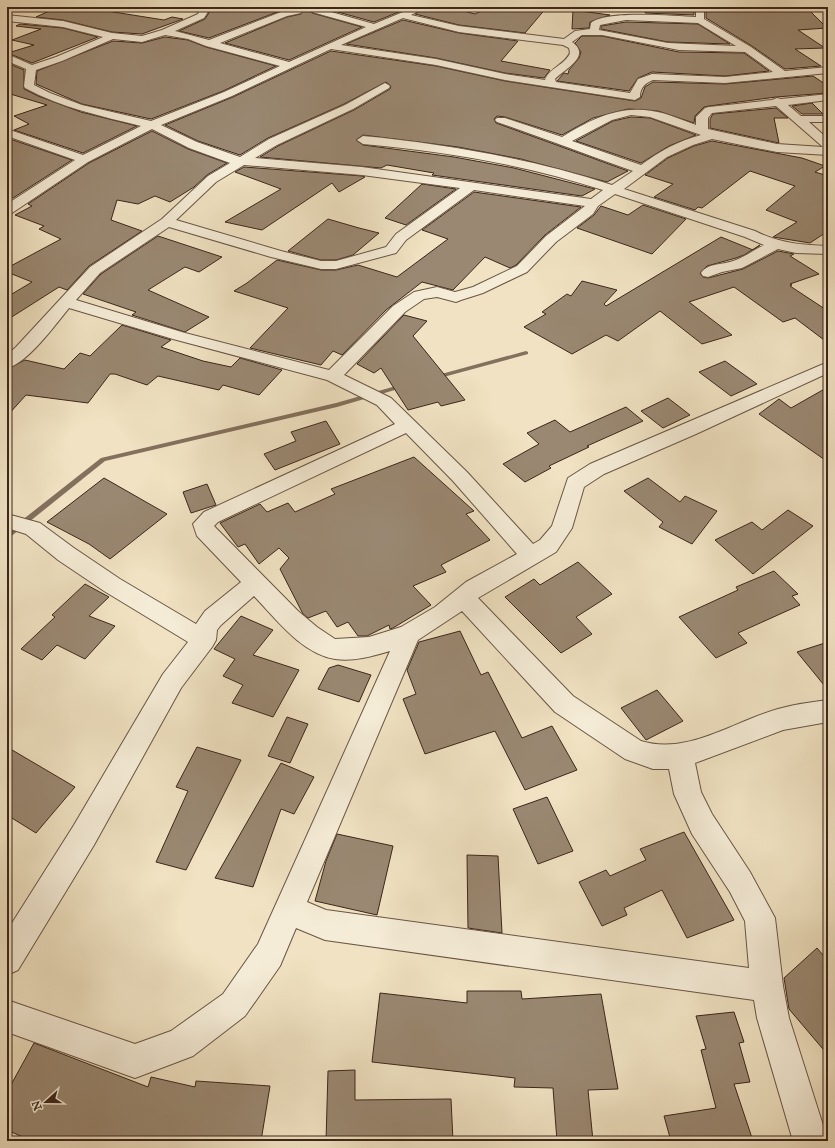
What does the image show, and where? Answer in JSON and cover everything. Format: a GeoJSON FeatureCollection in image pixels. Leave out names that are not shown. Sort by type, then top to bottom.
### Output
{"type":"FeatureCollection","features":[{"type":"Feature","properties":{"kind":"street"},"geometry":{"type":"LineString","coordinates":[[323,7],[315,10],[375,27]]}},
{"type":"Feature","properties":{"kind":"street"},"geometry":{"type":"LineString","coordinates":[[7,210],[84,159],[152,125],[228,94],[330,46],[422,7]]}},
{"type":"Feature","properties":{"kind":"street"},"geometry":{"type":"LineString","coordinates":[[700,7],[700,20]]}},
{"type":"Feature","properties":{"kind":"street"},"geometry":{"type":"LineString","coordinates":[[823,7],[828,12]]}},
{"type":"Feature","properties":{"kind":"street"},"geometry":{"type":"LineString","coordinates":[[7,17],[82,27],[112,36],[142,39],[165,32],[201,16],[207,8]]}},
{"type":"Feature","properties":{"kind":"street"},"geometry":{"type":"LineString","coordinates":[[7,17],[24,9]]}},
{"type":"Feature","properties":{"kind":"street"},"geometry":{"type":"LineString","coordinates":[[209,44],[284,14],[298,11]]}},
{"type":"Feature","properties":{"kind":"street"},"geometry":{"type":"LineString","coordinates":[[402,15],[459,29],[566,42],[573,47],[576,53],[574,59],[550,79],[551,83]]}},
{"type":"Feature","properties":{"kind":"street"},"geometry":{"type":"LineString","coordinates":[[594,32],[596,23],[622,18],[700,20],[748,49],[783,74]]}},
{"type":"Feature","properties":{"kind":"street"},"geometry":{"type":"LineString","coordinates":[[7,28],[26,20]]}},
{"type":"Feature","properties":{"kind":"street"},"geometry":{"type":"LineString","coordinates":[[165,32],[191,37],[209,44],[290,65]]}},
{"type":"Feature","properties":{"kind":"street"},"geometry":{"type":"LineString","coordinates":[[566,42],[574,34],[594,32],[684,48],[716,50],[748,49]]}},
{"type":"Feature","properties":{"kind":"street"},"geometry":{"type":"LineString","coordinates":[[7,57],[32,68],[59,59],[112,36]]}},
{"type":"Feature","properties":{"kind":"street"},"geometry":{"type":"LineString","coordinates":[[330,46],[436,62],[505,77],[635,97]]}},
{"type":"Feature","properties":{"kind":"street"},"geometry":{"type":"LineString","coordinates":[[32,68],[29,86],[46,95],[78,107],[152,125],[193,145],[233,160],[362,171],[593,203]]}},
{"type":"Feature","properties":{"kind":"street"},"geometry":{"type":"LineString","coordinates":[[631,112],[635,104],[635,92],[642,80],[652,77],[725,80],[828,70]]}},
{"type":"Feature","properties":{"kind":"street"},"geometry":{"type":"LineString","coordinates":[[7,363],[22,351],[95,270],[167,222],[212,179],[245,161],[273,142],[349,107],[385,86]]}},
{"type":"Feature","properties":{"kind":"street"},"geometry":{"type":"LineString","coordinates":[[707,133],[702,116],[709,110],[776,101],[828,97]]}},
{"type":"Feature","properties":{"kind":"street"},"geometry":{"type":"LineString","coordinates":[[776,101],[828,145]]}},
{"type":"Feature","properties":{"kind":"street"},"geometry":{"type":"LineString","coordinates":[[565,142],[566,139],[608,117],[631,112],[652,114],[707,133],[777,148],[828,151]]}},
{"type":"Feature","properties":{"kind":"street"},"geometry":{"type":"LineString","coordinates":[[797,119],[828,119]]}},
{"type":"Feature","properties":{"kind":"street"},"geometry":{"type":"LineString","coordinates":[[501,120],[643,170]]}},
{"type":"Feature","properties":{"kind":"street"},"geometry":{"type":"LineString","coordinates":[[7,132],[84,159]]}},
{"type":"Feature","properties":{"kind":"street"},"geometry":{"type":"LineString","coordinates":[[333,376],[384,322],[404,305],[419,295],[437,292],[456,297],[478,290],[522,269],[550,239],[588,211],[593,203],[643,170],[663,154],[707,133]]}},
{"type":"Feature","properties":{"kind":"street"},"geometry":{"type":"LineString","coordinates":[[363,140],[405,144],[516,163],[569,175],[750,234],[760,240],[778,243],[796,249],[828,250]]}},
{"type":"Feature","properties":{"kind":"street"},"geometry":{"type":"LineString","coordinates":[[167,222],[276,254],[321,265],[336,265],[391,250],[401,237],[472,186]]}},
{"type":"Feature","properties":{"kind":"street"},"geometry":{"type":"LineString","coordinates":[[708,273],[718,268],[737,265],[778,243]]}},
{"type":"Feature","properties":{"kind":"street"},"geometry":{"type":"LineString","coordinates":[[66,302],[180,336],[333,376],[385,402],[385,404],[408,425],[499,518],[530,555]]}},
{"type":"Feature","properties":{"kind":"street"},"geometry":{"type":"LineString","coordinates":[[408,425],[211,517],[203,524],[204,530],[255,582],[313,639],[329,648],[356,650],[409,634],[464,598],[474,588],[548,546],[562,528],[575,483],[597,468],[689,430],[828,367]]}},
{"type":"Feature","properties":{"kind":"street"},"geometry":{"type":"LineString","coordinates":[[18,524],[112,585],[204,640]]}},
{"type":"Feature","properties":{"kind":"street"},"geometry":{"type":"LineString","coordinates":[[7,959],[84,835],[172,681],[204,640],[206,627],[214,618],[255,582]]}},
{"type":"Feature","properties":{"kind":"street"},"geometry":{"type":"LineString","coordinates":[[464,598],[564,704],[634,750],[653,757],[680,757],[782,719],[828,711]]}},
{"type":"Feature","properties":{"kind":"street"},"geometry":{"type":"LineString","coordinates":[[7,1016],[135,1061],[181,1044],[234,1004],[269,955],[409,634]]}},
{"type":"Feature","properties":{"kind":"street"},"geometry":{"type":"LineString","coordinates":[[680,757],[688,794],[702,824],[740,882],[760,918],[767,986],[773,1018],[811,1141]]}},
{"type":"Feature","properties":{"kind":"street"},"geometry":{"type":"LineString","coordinates":[[289,909],[325,924],[767,986]]}},
{"type":"Feature","properties":{"kind":"building"},"geometry":{"type":"Polygon","coordinates":[[[58,7],[82,7],[164,20],[172,17],[183,19],[142,34],[112,32],[63,20],[36,17],[58,7]]]}},
{"type":"Feature","properties":{"kind":"building"},"geometry":{"type":"Polygon","coordinates":[[[209,7],[312,7],[310,10],[312,13],[362,27],[289,60],[225,43],[287,17],[301,14],[302,8],[280,11],[209,38],[179,31],[205,19],[210,11],[209,7]]]}},
{"type":"Feature","properties":{"kind":"building"},"geometry":{"type":"Polygon","coordinates":[[[328,7],[411,7],[374,22],[327,9],[328,7]]]}},
{"type":"Feature","properties":{"kind":"building"},"geometry":{"type":"Polygon","coordinates":[[[427,7],[449,7],[475,14],[487,8],[502,11],[502,7],[547,7],[525,33],[459,25],[415,14],[427,7]]]}},
{"type":"Feature","properties":{"kind":"building"},"geometry":{"type":"Polygon","coordinates":[[[646,7],[694,7],[694,15],[645,13],[646,7]]]}},
{"type":"Feature","properties":{"kind":"building"},"geometry":{"type":"Polygon","coordinates":[[[706,7],[806,7],[827,28],[798,30],[825,48],[795,49],[821,66],[785,69],[752,46],[706,18],[706,7]]]}},
{"type":"Feature","properties":{"kind":"building"},"geometry":{"type":"Polygon","coordinates":[[[573,10],[610,15],[590,22],[589,28],[572,29],[573,10]]]}},
{"type":"Feature","properties":{"kind":"building"},"geometry":{"type":"Polygon","coordinates":[[[403,20],[459,33],[518,41],[501,61],[550,70],[544,78],[505,73],[436,58],[346,44],[403,20]]]}},
{"type":"Feature","properties":{"kind":"building"},"geometry":{"type":"Polygon","coordinates":[[[626,22],[698,24],[730,44],[668,42],[601,29],[601,26],[626,22]]]}},
{"type":"Feature","properties":{"kind":"building"},"geometry":{"type":"Polygon","coordinates":[[[20,24],[63,28],[98,37],[32,63],[8,53],[34,45],[12,40],[41,29],[16,26],[20,24]]]}},
{"type":"Feature","properties":{"kind":"building"},"geometry":{"type":"Polygon","coordinates":[[[582,36],[602,36],[679,52],[744,53],[769,71],[725,76],[652,72],[638,78],[629,91],[557,81],[564,73],[568,74],[569,70],[579,58],[581,52],[575,43],[582,36]]]}},
{"type":"Feature","properties":{"kind":"building"},"geometry":{"type":"Polygon","coordinates":[[[165,37],[188,40],[206,47],[276,66],[223,91],[151,119],[82,104],[36,84],[37,71],[113,41],[142,43],[165,37]]]}},
{"type":"Feature","properties":{"kind":"building"},"geometry":{"type":"Polygon","coordinates":[[[331,51],[436,66],[505,81],[635,101],[641,98],[645,87],[653,82],[725,84],[813,76],[828,86],[828,93],[776,97],[704,107],[695,116],[694,123],[658,111],[628,109],[593,118],[562,135],[505,117],[497,116],[494,119],[496,123],[628,171],[607,182],[521,159],[458,147],[363,135],[356,140],[363,145],[454,157],[514,168],[595,189],[582,196],[432,175],[434,173],[387,165],[381,168],[260,157],[278,146],[354,110],[390,89],[391,86],[386,82],[344,104],[268,138],[240,155],[198,141],[165,125],[233,97],[331,51]]]}},
{"type":"Feature","properties":{"kind":"building"},"geometry":{"type":"Polygon","coordinates":[[[7,63],[24,70],[24,89],[38,96],[81,112],[137,126],[83,153],[14,130],[29,124],[14,116],[47,105],[7,93],[7,63]]]}},
{"type":"Feature","properties":{"kind":"building"},"geometry":{"type":"Polygon","coordinates":[[[812,103],[823,114],[802,114],[792,106],[812,103]]]}},
{"type":"Feature","properties":{"kind":"building"},"geometry":{"type":"Polygon","coordinates":[[[776,108],[788,118],[774,118],[779,143],[710,128],[710,119],[713,114],[776,108]]]}},
{"type":"Feature","properties":{"kind":"building"},"geometry":{"type":"Polygon","coordinates":[[[631,117],[650,118],[696,135],[669,146],[641,163],[576,141],[613,121],[631,117]]]}},
{"type":"Feature","properties":{"kind":"building"},"geometry":{"type":"Polygon","coordinates":[[[152,131],[188,149],[227,163],[207,175],[194,187],[170,202],[155,196],[138,204],[117,200],[111,220],[142,231],[89,266],[67,290],[59,287],[7,320],[7,297],[32,282],[7,272],[7,268],[61,239],[39,229],[44,226],[15,215],[32,206],[28,204],[89,163],[152,131]]]}},
{"type":"Feature","properties":{"kind":"building"},"geometry":{"type":"Polygon","coordinates":[[[7,138],[72,160],[13,198],[7,196],[7,138]]]}},
{"type":"Feature","properties":{"kind":"building"},"geometry":{"type":"Polygon","coordinates":[[[712,141],[802,158],[825,166],[815,172],[828,176],[828,231],[810,243],[773,237],[797,222],[766,210],[795,186],[750,171],[702,208],[698,207],[695,210],[654,197],[673,184],[645,175],[668,158],[694,146],[712,141]]]}},
{"type":"Feature","properties":{"kind":"building"},"geometry":{"type":"Polygon","coordinates":[[[244,167],[365,177],[339,192],[332,183],[262,230],[225,222],[281,189],[235,172],[244,167]]]}},
{"type":"Feature","properties":{"kind":"building"},"geometry":{"type":"Polygon","coordinates":[[[422,184],[456,189],[406,225],[385,218],[422,184]]]}},
{"type":"Feature","properties":{"kind":"building"},"geometry":{"type":"Polygon","coordinates":[[[474,192],[581,207],[545,235],[516,265],[510,268],[485,257],[453,290],[422,282],[386,310],[342,355],[333,351],[321,365],[250,348],[288,308],[234,291],[277,260],[321,270],[336,270],[358,265],[397,277],[448,239],[422,230],[474,192]]]}},
{"type":"Feature","properties":{"kind":"building"},"geometry":{"type":"Polygon","coordinates":[[[643,205],[686,219],[652,254],[577,228],[594,215],[601,206],[628,215],[643,205]]]}},
{"type":"Feature","properties":{"kind":"building"},"geometry":{"type":"Polygon","coordinates":[[[328,219],[379,233],[353,255],[336,260],[321,260],[288,251],[328,219]]]}},
{"type":"Feature","properties":{"kind":"building"},"geometry":{"type":"Polygon","coordinates":[[[158,236],[222,257],[199,272],[185,267],[148,290],[209,317],[185,332],[132,315],[136,312],[83,294],[101,274],[158,236]]]}},
{"type":"Feature","properties":{"kind":"building"},"geometry":{"type":"Polygon","coordinates":[[[721,237],[752,250],[736,258],[707,266],[700,273],[703,277],[708,278],[743,269],[778,251],[794,254],[790,256],[819,274],[790,284],[792,285],[790,286],[828,311],[828,343],[795,318],[783,322],[734,287],[689,302],[732,335],[702,344],[660,311],[618,341],[606,335],[572,354],[524,327],[546,314],[542,312],[567,294],[571,296],[582,281],[617,290],[604,304],[606,306],[721,237]]]}},
{"type":"Feature","properties":{"kind":"building"},"geometry":{"type":"Polygon","coordinates":[[[404,315],[427,321],[413,336],[465,400],[441,406],[438,402],[408,410],[381,368],[374,373],[357,364],[404,315]]]}},
{"type":"Feature","properties":{"kind":"building"},"geometry":{"type":"Polygon","coordinates":[[[122,325],[171,340],[161,347],[203,361],[231,367],[240,358],[282,370],[259,395],[223,385],[219,390],[158,376],[147,385],[115,374],[110,374],[88,403],[26,395],[7,416],[7,369],[25,360],[64,369],[80,353],[90,356],[122,325]]]}},
{"type":"Feature","properties":{"kind":"building"},"geometry":{"type":"Polygon","coordinates":[[[725,361],[757,384],[731,396],[699,372],[725,361]]]}},
{"type":"Feature","properties":{"kind":"building"},"geometry":{"type":"Polygon","coordinates":[[[828,387],[828,462],[759,414],[779,399],[791,408],[828,387]]]}},
{"type":"Feature","properties":{"kind":"building"},"geometry":{"type":"Polygon","coordinates":[[[668,398],[690,415],[663,428],[641,411],[668,398]]]}},
{"type":"Feature","properties":{"kind":"building"},"geometry":{"type":"Polygon","coordinates":[[[626,407],[643,421],[587,446],[589,447],[549,466],[551,468],[525,482],[503,464],[539,444],[527,433],[555,420],[570,432],[626,407]]]}},
{"type":"Feature","properties":{"kind":"building"},"geometry":{"type":"Polygon","coordinates":[[[326,421],[340,444],[275,470],[264,454],[296,441],[291,432],[326,421]]]}},
{"type":"Feature","properties":{"kind":"building"},"geometry":{"type":"Polygon","coordinates":[[[414,457],[474,511],[466,514],[490,540],[441,565],[446,572],[413,586],[431,605],[393,628],[390,629],[389,625],[367,636],[358,636],[348,622],[337,627],[326,611],[308,618],[303,614],[280,569],[289,558],[279,548],[259,564],[245,544],[238,547],[220,523],[260,504],[267,512],[288,503],[295,512],[335,494],[331,489],[414,457]]]}},
{"type":"Feature","properties":{"kind":"building"},"geometry":{"type":"Polygon","coordinates":[[[104,478],[167,514],[110,559],[89,544],[47,522],[104,478]]]}},
{"type":"Feature","properties":{"kind":"building"},"geometry":{"type":"Polygon","coordinates":[[[648,478],[680,502],[685,496],[717,511],[692,544],[659,527],[663,522],[624,491],[648,478]]]}},
{"type":"Feature","properties":{"kind":"building"},"geometry":{"type":"Polygon","coordinates":[[[207,484],[216,505],[191,513],[183,492],[207,484]]]}},
{"type":"Feature","properties":{"kind":"building"},"geometry":{"type":"Polygon","coordinates":[[[788,510],[813,526],[753,574],[715,540],[752,522],[762,530],[788,510]]]}},
{"type":"Feature","properties":{"kind":"building"},"geometry":{"type":"Polygon","coordinates":[[[578,562],[612,594],[576,617],[592,634],[561,653],[505,597],[534,579],[540,585],[578,562]]]}},
{"type":"Feature","properties":{"kind":"building"},"geometry":{"type":"Polygon","coordinates":[[[774,571],[798,594],[792,596],[800,605],[738,633],[747,643],[716,658],[679,617],[738,590],[736,587],[774,571]]]}},
{"type":"Feature","properties":{"kind":"building"},"geometry":{"type":"Polygon","coordinates":[[[85,584],[109,597],[89,616],[115,626],[85,659],[57,645],[42,660],[21,649],[55,617],[52,615],[85,584]]]}},
{"type":"Feature","properties":{"kind":"building"},"geometry":{"type":"Polygon","coordinates":[[[241,616],[273,630],[253,655],[299,670],[273,717],[232,703],[243,685],[223,676],[235,659],[214,649],[241,616]]]}},
{"type":"Feature","properties":{"kind":"building"},"geometry":{"type":"Polygon","coordinates":[[[460,631],[481,675],[488,672],[522,738],[552,726],[577,770],[525,790],[495,731],[425,754],[403,699],[416,694],[407,670],[419,642],[460,631]]]}},
{"type":"Feature","properties":{"kind":"building"},"geometry":{"type":"Polygon","coordinates":[[[828,642],[828,690],[797,652],[828,642]]]}},
{"type":"Feature","properties":{"kind":"building"},"geometry":{"type":"Polygon","coordinates":[[[338,665],[371,675],[359,702],[318,689],[329,668],[338,665]]]}},
{"type":"Feature","properties":{"kind":"building"},"geometry":{"type":"Polygon","coordinates":[[[657,690],[683,721],[646,740],[621,708],[657,690]]]}},
{"type":"Feature","properties":{"kind":"building"},"geometry":{"type":"Polygon","coordinates":[[[287,717],[308,724],[290,763],[268,756],[287,717]]]}},
{"type":"Feature","properties":{"kind":"building"},"geometry":{"type":"Polygon","coordinates":[[[7,747],[75,787],[36,833],[7,815],[7,747]]]}},
{"type":"Feature","properties":{"kind":"building"},"geometry":{"type":"Polygon","coordinates":[[[197,747],[241,760],[186,870],[156,862],[188,791],[176,787],[197,747]]]}},
{"type":"Feature","properties":{"kind":"building"},"geometry":{"type":"Polygon","coordinates":[[[281,763],[314,777],[294,814],[281,809],[253,887],[215,878],[281,763]]]}},
{"type":"Feature","properties":{"kind":"building"},"geometry":{"type":"Polygon","coordinates":[[[547,797],[573,851],[538,864],[513,809],[547,797]]]}},
{"type":"Feature","properties":{"kind":"building"},"geometry":{"type":"Polygon","coordinates":[[[684,832],[734,920],[687,938],[662,890],[624,908],[627,915],[602,926],[579,882],[606,870],[610,876],[646,860],[640,849],[684,832]]]}},
{"type":"Feature","properties":{"kind":"building"},"geometry":{"type":"Polygon","coordinates":[[[337,834],[393,846],[377,915],[315,901],[326,861],[337,834]]]}},
{"type":"Feature","properties":{"kind":"building"},"geometry":{"type":"Polygon","coordinates":[[[467,855],[498,856],[502,933],[468,928],[467,855]]]}},
{"type":"Feature","properties":{"kind":"building"},"geometry":{"type":"Polygon","coordinates":[[[817,948],[828,961],[828,1055],[789,1009],[784,978],[817,948]]]}},
{"type":"Feature","properties":{"kind":"building"},"geometry":{"type":"Polygon","coordinates":[[[467,991],[521,991],[522,999],[601,994],[618,1089],[588,1090],[593,1141],[557,1141],[553,1088],[514,1087],[515,1078],[372,1062],[380,993],[467,1003],[467,991]]]}},
{"type":"Feature","properties":{"kind":"building"},"geometry":{"type":"Polygon","coordinates":[[[734,1012],[744,1042],[739,1043],[750,1082],[734,1084],[753,1141],[671,1141],[664,1116],[716,1108],[701,1050],[706,1049],[696,1016],[734,1012]]]}},
{"type":"Feature","properties":{"kind":"building"},"geometry":{"type":"Polygon","coordinates":[[[34,1043],[148,1087],[151,1077],[195,1087],[196,1081],[270,1086],[261,1141],[32,1141],[7,1130],[7,1092],[34,1043]]]}},
{"type":"Feature","properties":{"kind":"building"},"geometry":{"type":"Polygon","coordinates":[[[355,1070],[355,1100],[451,1099],[453,1141],[326,1141],[328,1071],[355,1070]]]}},
{"type":"Feature","properties":{"kind":"waterway"},"geometry":{"type":"LineString","coordinates":[[436,377],[526,353]]}},
{"type":"Feature","properties":{"kind":"waterway"},"geometry":{"type":"LineString","coordinates":[[7,536],[103,459],[337,405],[403,386]]}}]}
